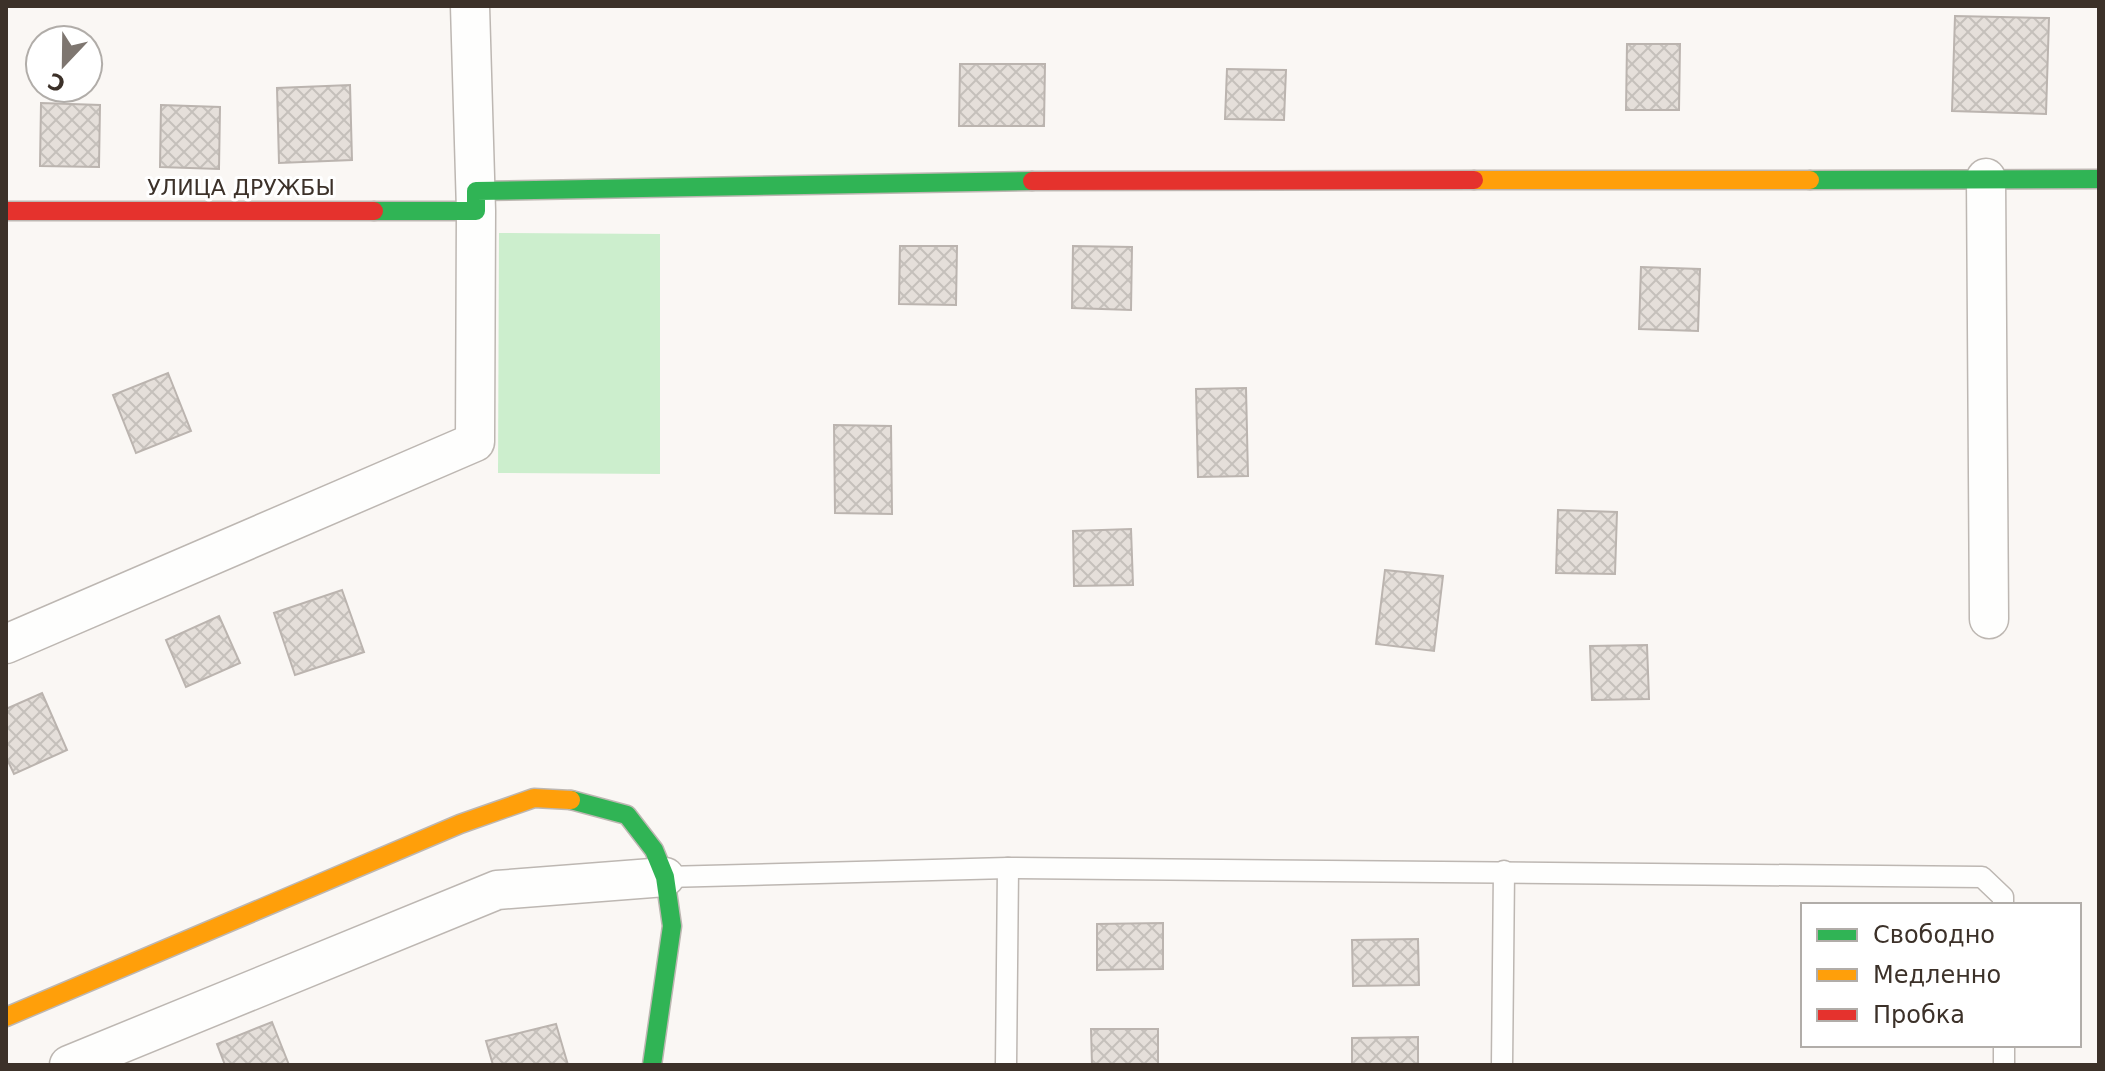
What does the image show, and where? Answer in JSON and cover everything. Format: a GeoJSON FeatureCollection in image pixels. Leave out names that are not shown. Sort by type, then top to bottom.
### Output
{"type":"FeatureCollection","features":[{"type":"Feature","properties":{"kind":"street"},"geometry":{"type":"LineString","coordinates":[[6,644],[475,442],[476,201],[470,6]]}},
{"type":"Feature","properties":{"kind":"street"},"geometry":{"type":"LineString","coordinates":[[1986,178],[1989,619]]}},
{"type":"Feature","properties":{"kind":"street","name":"УЛИЦА ДРУЖБЫ"},"geometry":{"type":"LineString","coordinates":[[6,211],[476,201],[1003,181],[2099,179]]}},
{"type":"Feature","properties":{"kind":"street"},"geometry":{"type":"LineString","coordinates":[[6,1017],[460,824],[534,798],[564,798],[627,815],[654,850],[665,877],[672,926],[652,1065]]}},
{"type":"Feature","properties":{"kind":"street"},"geometry":{"type":"LineString","coordinates":[[69,1065],[497,890],[665,877]]}},
{"type":"Feature","properties":{"kind":"lane"},"geometry":{"type":"LineString","coordinates":[[1006,1065],[1008,868]]}},
{"type":"Feature","properties":{"kind":"lane"},"geometry":{"type":"LineString","coordinates":[[665,877],[1008,868],[1982,877],[2003,901]]}},
{"type":"Feature","properties":{"kind":"lane"},"geometry":{"type":"LineString","coordinates":[[1502,1065],[1504,871]]}},
{"type":"Feature","properties":{"kind":"green space"},"geometry":{"type":"Polygon","coordinates":[[[499,233],[660,234],[660,474],[498,473],[499,233]]]}},
{"type":"Feature","properties":{"kind":"building"},"geometry":{"type":"Polygon","coordinates":[[[1955,16],[2049,18],[2046,114],[1952,111],[1955,16]]]}},
{"type":"Feature","properties":{"kind":"building"},"geometry":{"type":"Polygon","coordinates":[[[1627,44],[1680,44],[1679,110],[1626,110],[1627,44]]]}},
{"type":"Feature","properties":{"kind":"building"},"geometry":{"type":"Polygon","coordinates":[[[960,64],[1045,64],[1044,126],[959,126],[960,64]]]}},
{"type":"Feature","properties":{"kind":"building"},"geometry":{"type":"Polygon","coordinates":[[[1227,69],[1286,70],[1284,120],[1225,119],[1227,69]]]}},
{"type":"Feature","properties":{"kind":"building"},"geometry":{"type":"Polygon","coordinates":[[[350,85],[352,160],[279,163],[277,88],[350,85]]]}},
{"type":"Feature","properties":{"kind":"building"},"geometry":{"type":"Polygon","coordinates":[[[41,104],[100,105],[99,167],[40,166],[41,104]]]}},
{"type":"Feature","properties":{"kind":"building"},"geometry":{"type":"Polygon","coordinates":[[[161,105],[220,107],[219,169],[160,167],[161,105]]]}},
{"type":"Feature","properties":{"kind":"building"},"geometry":{"type":"Polygon","coordinates":[[[900,246],[957,246],[956,305],[899,304],[900,246]]]}},
{"type":"Feature","properties":{"kind":"building"},"geometry":{"type":"Polygon","coordinates":[[[1073,246],[1132,247],[1131,310],[1072,308],[1073,246]]]}},
{"type":"Feature","properties":{"kind":"building"},"geometry":{"type":"Polygon","coordinates":[[[1641,267],[1700,269],[1698,331],[1639,329],[1641,267]]]}},
{"type":"Feature","properties":{"kind":"building"},"geometry":{"type":"Polygon","coordinates":[[[168,373],[191,431],[136,453],[113,395],[168,373]]]}},
{"type":"Feature","properties":{"kind":"building"},"geometry":{"type":"Polygon","coordinates":[[[1246,388],[1248,476],[1198,477],[1196,389],[1246,388]]]}},
{"type":"Feature","properties":{"kind":"building"},"geometry":{"type":"Polygon","coordinates":[[[834,425],[891,426],[892,514],[835,513],[834,425]]]}},
{"type":"Feature","properties":{"kind":"building"},"geometry":{"type":"Polygon","coordinates":[[[1558,510],[1617,512],[1615,574],[1556,573],[1558,510]]]}},
{"type":"Feature","properties":{"kind":"building"},"geometry":{"type":"Polygon","coordinates":[[[1131,529],[1133,585],[1074,586],[1073,531],[1131,529]]]}},
{"type":"Feature","properties":{"kind":"building"},"geometry":{"type":"Polygon","coordinates":[[[1385,570],[1443,576],[1434,651],[1376,644],[1385,570]]]}},
{"type":"Feature","properties":{"kind":"building"},"geometry":{"type":"Polygon","coordinates":[[[342,590],[364,652],[295,675],[274,613],[342,590]]]}},
{"type":"Feature","properties":{"kind":"building"},"geometry":{"type":"Polygon","coordinates":[[[219,616],[240,663],[186,687],[166,640],[219,616]]]}},
{"type":"Feature","properties":{"kind":"building"},"geometry":{"type":"Polygon","coordinates":[[[1647,645],[1649,699],[1592,700],[1590,646],[1647,645]]]}},
{"type":"Feature","properties":{"kind":"building"},"geometry":{"type":"Polygon","coordinates":[[[42,693],[67,750],[14,774],[6,757],[6,709],[42,693]]]}},
{"type":"Feature","properties":{"kind":"building"},"geometry":{"type":"Polygon","coordinates":[[[1163,923],[1163,969],[1097,970],[1097,924],[1163,923]]]}},
{"type":"Feature","properties":{"kind":"building"},"geometry":{"type":"Polygon","coordinates":[[[1418,939],[1419,985],[1353,986],[1352,940],[1418,939]]]}},
{"type":"Feature","properties":{"kind":"building"},"geometry":{"type":"Polygon","coordinates":[[[272,1022],[289,1065],[225,1065],[217,1044],[272,1022]]]}},
{"type":"Feature","properties":{"kind":"building"},"geometry":{"type":"Polygon","coordinates":[[[556,1024],[568,1065],[493,1065],[486,1041],[556,1024]]]}},
{"type":"Feature","properties":{"kind":"building"},"geometry":{"type":"Polygon","coordinates":[[[1091,1029],[1158,1029],[1158,1065],[1092,1065],[1091,1029]]]}},
{"type":"Feature","properties":{"kind":"building"},"geometry":{"type":"Polygon","coordinates":[[[1418,1037],[1418,1065],[1352,1065],[1352,1038],[1418,1037]]]}},
{"type":"Feature","properties":{"kind":"traffic: fast"},"geometry":{"type":"LineString","coordinates":[[1810,180],[2099,179]]}},
{"type":"Feature","properties":{"kind":"traffic: fast"},"geometry":{"type":"LineString","coordinates":[[374,211],[476,211],[476,191],[1032,181]]}},
{"type":"Feature","properties":{"kind":"traffic: fast"},"geometry":{"type":"LineString","coordinates":[[571,800],[627,815],[654,850],[665,877],[672,926],[652,1065]]}},
{"type":"Feature","properties":{"kind":"traffic: slow"},"geometry":{"type":"LineString","coordinates":[[1474,180],[1810,180]]}},
{"type":"Feature","properties":{"kind":"traffic: slow"},"geometry":{"type":"LineString","coordinates":[[6,1017],[460,824],[534,798],[571,800]]}},
{"type":"Feature","properties":{"kind":"traffic: jam"},"geometry":{"type":"LineString","coordinates":[[1032,181],[1474,180]]}},
{"type":"Feature","properties":{"kind":"traffic: jam"},"geometry":{"type":"LineString","coordinates":[[6,211],[374,211]]}}]}
